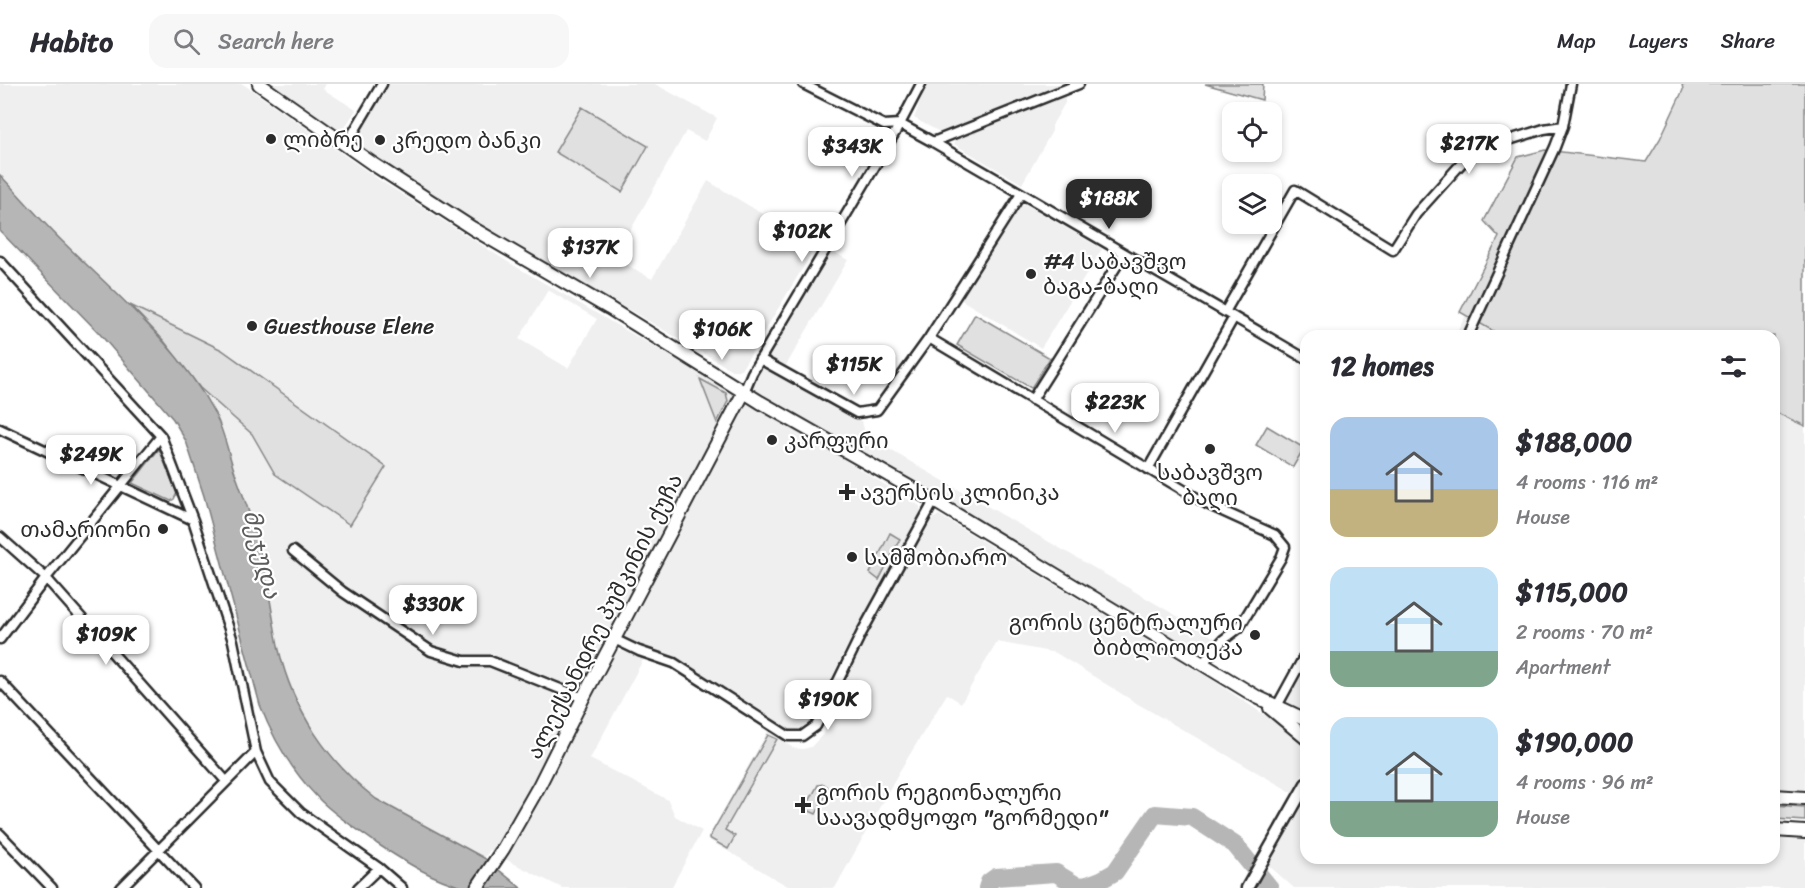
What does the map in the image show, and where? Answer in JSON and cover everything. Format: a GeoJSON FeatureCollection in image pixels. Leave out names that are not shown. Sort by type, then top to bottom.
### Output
{"type":"FeatureCollection","features":[{"type":"Feature","properties":{"kind":"main road"},"geometry":{"type":"LineString","coordinates":[[258,84],[472,228],[609,308],[744,392],[934,501],[1257,697],[1300,717]]}},
{"type":"Feature","properties":{"kind":"main road","name":"ალექსანდრე პუშკინის ქუჩა"},"geometry":{"type":"LineString","coordinates":[[477,888],[498,857],[539,786],[744,392]]}},
{"type":"Feature","properties":{"kind":"main road"},"geometry":{"type":"LineString","coordinates":[[1257,697],[1300,733]]}},
{"type":"Feature","properties":{"kind":"main road"},"geometry":{"type":"LineString","coordinates":[[1780,796],[1805,798]]}},
{"type":"Feature","properties":{"kind":"main road"},"geometry":{"type":"LineString","coordinates":[[1780,830],[1805,832]]}},
{"type":"Feature","properties":{"kind":"street"},"geometry":{"type":"LineString","coordinates":[[346,145],[382,84]]}},
{"type":"Feature","properties":{"kind":"street"},"geometry":{"type":"LineString","coordinates":[[803,84],[884,125],[900,124],[933,142],[1300,356]]}},
{"type":"Feature","properties":{"kind":"street"},"geometry":{"type":"LineString","coordinates":[[744,392],[760,359],[900,124],[921,84]]}},
{"type":"Feature","properties":{"kind":"street"},"geometry":{"type":"LineString","coordinates":[[933,142],[1079,84]]}},
{"type":"Feature","properties":{"kind":"street"},"geometry":{"type":"LineString","coordinates":[[1471,330],[1563,126],[1571,84]]}},
{"type":"Feature","properties":{"kind":"street"},"geometry":{"type":"LineString","coordinates":[[1225,312],[1295,190],[1393,250],[1416,214],[1469,155],[1544,129],[1563,126]]}},
{"type":"Feature","properties":{"kind":"street"},"geometry":{"type":"LineString","coordinates":[[760,359],[857,413],[877,410],[929,338],[1021,194]]}},
{"type":"Feature","properties":{"kind":"street"},"geometry":{"type":"LineString","coordinates":[[1032,399],[1124,254]]}},
{"type":"Feature","properties":{"kind":"street"},"geometry":{"type":"LineString","coordinates":[[0,261],[161,436],[193,520],[233,641],[256,752],[270,782],[301,813],[379,868],[402,888]]}},
{"type":"Feature","properties":{"kind":"street"},"geometry":{"type":"LineString","coordinates":[[1148,469],[1234,317]]}},
{"type":"Feature","properties":{"kind":"street"},"geometry":{"type":"LineString","coordinates":[[929,338],[1207,504],[1275,535],[1285,547],[1281,558],[1239,628],[1223,640],[1202,664]]}},
{"type":"Feature","properties":{"kind":"street"},"geometry":{"type":"LineString","coordinates":[[0,429],[193,520]]}},
{"type":"Feature","properties":{"kind":"street"},"geometry":{"type":"LineString","coordinates":[[0,639],[46,578],[161,436]]}},
{"type":"Feature","properties":{"kind":"street"},"geometry":{"type":"LineString","coordinates":[[615,639],[639,651],[674,663],[788,736],[802,736],[816,726],[862,632],[934,501]]}},
{"type":"Feature","properties":{"kind":"street"},"geometry":{"type":"LineString","coordinates":[[0,537],[46,578],[226,781]]}},
{"type":"Feature","properties":{"kind":"street"},"geometry":{"type":"LineString","coordinates":[[293,551],[343,592],[431,651],[464,661],[490,661],[583,698]]}},
{"type":"Feature","properties":{"kind":"street"},"geometry":{"type":"LineString","coordinates":[[1277,706],[1300,664]]}},
{"type":"Feature","properties":{"kind":"street"},"geometry":{"type":"LineString","coordinates":[[0,681],[194,888]]}},
{"type":"Feature","properties":{"kind":"street"},"geometry":{"type":"LineString","coordinates":[[121,888],[256,752]]}},
{"type":"Feature","properties":{"kind":"street"},"geometry":{"type":"LineString","coordinates":[[1249,884],[1300,795]]}},
{"type":"Feature","properties":{"kind":"street"},"geometry":{"type":"LineString","coordinates":[[0,834],[52,888]]}},
{"type":"Feature","properties":{"kind":"street"},"geometry":{"type":"LineString","coordinates":[[358,888],[379,868]]}},
{"type":"Feature","properties":{"kind":"shaded area"},"geometry":{"type":"Polygon","coordinates":[[[0,84],[243,84],[378,179],[508,262],[727,389],[733,396],[731,405],[497,851],[490,850],[484,858],[376,799],[361,788],[325,750],[297,702],[287,677],[258,540],[216,416],[200,388],[130,305],[61,240],[0,175],[0,84]],[[548,290],[519,339],[568,368],[597,319],[548,290]]]}},
{"type":"Feature","properties":{"kind":"shaded area"},"geometry":{"type":"Polygon","coordinates":[[[272,84],[326,84],[323,89],[356,110],[343,130],[338,131],[272,84]]]}},
{"type":"Feature","properties":{"kind":"shaded area"},"geometry":{"type":"Polygon","coordinates":[[[386,84],[655,84],[717,118],[705,141],[686,131],[615,258],[652,279],[708,181],[816,246],[741,370],[732,370],[481,228],[351,140],[386,84]]]}},
{"type":"Feature","properties":{"kind":"shaded area"},"geometry":{"type":"Polygon","coordinates":[[[927,84],[1068,84],[945,135],[914,118],[927,84]]]}},
{"type":"Feature","properties":{"kind":"shaded area"},"geometry":{"type":"Polygon","coordinates":[[[1205,84],[1263,84],[1262,100],[1205,84]]]}},
{"type":"Feature","properties":{"kind":"shaded area"},"geometry":{"type":"Polygon","coordinates":[[[1682,84],[1805,84],[1805,426],[1780,414],[1780,330],[1492,330],[1460,312],[1499,237],[1484,221],[1518,157],[1545,150],[1646,162],[1660,139],[1683,90],[1682,84]]]}},
{"type":"Feature","properties":{"kind":"shaded area"},"geometry":{"type":"Polygon","coordinates":[[[1065,95],[1065,103],[1052,125],[1052,131],[1022,184],[954,144],[957,136],[1065,95]]]}},
{"type":"Feature","properties":{"kind":"shaded area"},"geometry":{"type":"Polygon","coordinates":[[[582,107],[648,146],[622,192],[555,152],[582,107]]]}},
{"type":"Feature","properties":{"kind":"shaded area"},"geometry":{"type":"Polygon","coordinates":[[[0,175],[54,233],[165,343],[200,389],[215,414],[261,553],[285,672],[303,714],[328,751],[343,769],[376,799],[484,858],[521,888],[466,888],[419,869],[338,816],[300,777],[277,742],[260,705],[204,496],[186,441],[173,419],[99,333],[0,231],[0,175]]]}},
{"type":"Feature","properties":{"kind":"shaded area","name":"#4 საბავშვო ბაგა-ბაღი"},"geometry":{"type":"Polygon","coordinates":[[[1025,204],[1102,249],[1041,348],[960,299],[1018,208],[1025,204]]]}},
{"type":"Feature","properties":{"kind":"shaded area"},"geometry":{"type":"Polygon","coordinates":[[[830,250],[848,260],[781,374],[862,422],[866,436],[1215,638],[1215,643],[1204,659],[756,392],[751,382],[830,250]]]}},
{"type":"Feature","properties":{"kind":"shaded area"},"geometry":{"type":"Polygon","coordinates":[[[130,305],[222,350],[386,467],[350,525],[275,474],[252,434],[200,388],[164,341],[130,305]]]}},
{"type":"Feature","properties":{"kind":"shaded area"},"geometry":{"type":"Polygon","coordinates":[[[975,314],[1050,358],[1031,388],[957,345],[975,314]]]}},
{"type":"Feature","properties":{"kind":"shaded area"},"geometry":{"type":"Polygon","coordinates":[[[1466,315],[1492,330],[1458,330],[1466,315]]]}},
{"type":"Feature","properties":{"kind":"shaded area"},"geometry":{"type":"Polygon","coordinates":[[[700,379],[726,393],[728,401],[717,423],[700,379]]]}},
{"type":"Feature","properties":{"kind":"shaded area"},"geometry":{"type":"Polygon","coordinates":[[[745,404],[754,405],[920,506],[921,516],[843,654],[811,722],[802,730],[789,730],[679,663],[627,641],[621,636],[745,404]]]}},
{"type":"Feature","properties":{"kind":"shaded area"},"geometry":{"type":"Polygon","coordinates":[[[1780,415],[1805,426],[1805,791],[1780,789],[1780,415]]]}},
{"type":"Feature","properties":{"kind":"shaded area"},"geometry":{"type":"Polygon","coordinates":[[[1267,426],[1300,446],[1300,455],[1293,467],[1256,445],[1267,426]]]}},
{"type":"Feature","properties":{"kind":"shaded area"},"geometry":{"type":"Polygon","coordinates":[[[159,449],[177,493],[171,501],[132,483],[159,449]]]}},
{"type":"Feature","properties":{"kind":"shaded area"},"geometry":{"type":"Polygon","coordinates":[[[939,515],[1214,681],[1300,739],[1300,779],[1293,793],[1138,704],[1056,653],[997,642],[961,703],[947,694],[899,772],[835,888],[791,888],[707,839],[768,731],[793,748],[803,749],[811,747],[825,732],[860,645],[929,521],[939,515]]]}},
{"type":"Feature","properties":{"kind":"shaded area"},"geometry":{"type":"Polygon","coordinates":[[[890,533],[900,539],[879,580],[870,573],[890,533]]]}},
{"type":"Feature","properties":{"kind":"shaded area"},"geometry":{"type":"Polygon","coordinates":[[[617,650],[644,658],[590,759],[668,800],[675,816],[702,831],[671,888],[562,888],[505,859],[617,650]]]}},
{"type":"Feature","properties":{"kind":"shaded area"},"geometry":{"type":"Polygon","coordinates":[[[1300,670],[1300,713],[1285,706],[1286,697],[1300,670]]]}},
{"type":"Feature","properties":{"kind":"shaded area"},"geometry":{"type":"Polygon","coordinates":[[[768,735],[777,739],[725,830],[735,836],[728,849],[709,838],[768,735]]]}},
{"type":"Feature","properties":{"kind":"shaded area"},"geometry":{"type":"Polygon","coordinates":[[[824,784],[829,789],[816,814],[805,809],[818,785],[824,784]]]}},
{"type":"Feature","properties":{"kind":"shaded area"},"geometry":{"type":"Polygon","coordinates":[[[1780,805],[1805,807],[1805,821],[1780,819],[1780,805]]]}},
{"type":"Feature","properties":{"kind":"shaded area"},"geometry":{"type":"Polygon","coordinates":[[[1300,810],[1300,864],[1780,864],[1780,838],[1805,840],[1805,888],[1294,888],[1268,865],[1300,810]]]}},
{"type":"Feature","properties":{"kind":"waterway"},"geometry":{"type":"LineString","coordinates":[[987,888],[989,882],[996,877],[1056,873],[1076,885],[1085,886],[1101,880],[1115,872],[1155,814],[1192,817],[1235,845],[1270,888]]}},
{"type":"Feature","properties":{"kind":"place","name":"ლიბრე"},"geometry":{"type":"Point","coordinates":[271,139]}},
{"type":"Feature","properties":{"kind":"place","name":"კრედო ბანკი"},"geometry":{"type":"Point","coordinates":[380,140]}},
{"type":"Feature","properties":{"kind":"place","name":"#4 საბავშვო ბაგა-ბაღი"},"geometry":{"type":"Point","coordinates":[1031,274]}},
{"type":"Feature","properties":{"kind":"place","name":"Guesthouse Elene"},"geometry":{"type":"Point","coordinates":[252,326]}},
{"type":"Feature","properties":{"kind":"place","name":"კარფური"},"geometry":{"type":"Point","coordinates":[772,440]}},
{"type":"Feature","properties":{"kind":"place","name":"საბავშვო ბაღი"},"geometry":{"type":"Point","coordinates":[1210,449]}},
{"type":"Feature","properties":{"kind":"place","name":"ავერსის კლინიკა"},"geometry":{"type":"Point","coordinates":[847,492]}},
{"type":"Feature","properties":{"kind":"place","name":"თამარიონი"},"geometry":{"type":"Point","coordinates":[163,529]}},
{"type":"Feature","properties":{"kind":"place","name":"სამშობიარო"},"geometry":{"type":"Point","coordinates":[852,557]}},
{"type":"Feature","properties":{"kind":"place","name":"გორის ცენტრალური ბიბლიოთეკა"},"geometry":{"type":"Point","coordinates":[1255,635]}},
{"type":"Feature","properties":{"kind":"place","name":"გორის რეგიონალური საავადმყოფო \"გორმედი\""},"geometry":{"type":"Point","coordinates":[803,805]}},
{"type":"Feature","properties":{"kind":"water label","name":"მეჯუდა"},"geometry":{"type":"Point","coordinates":[262,554]}}]}
